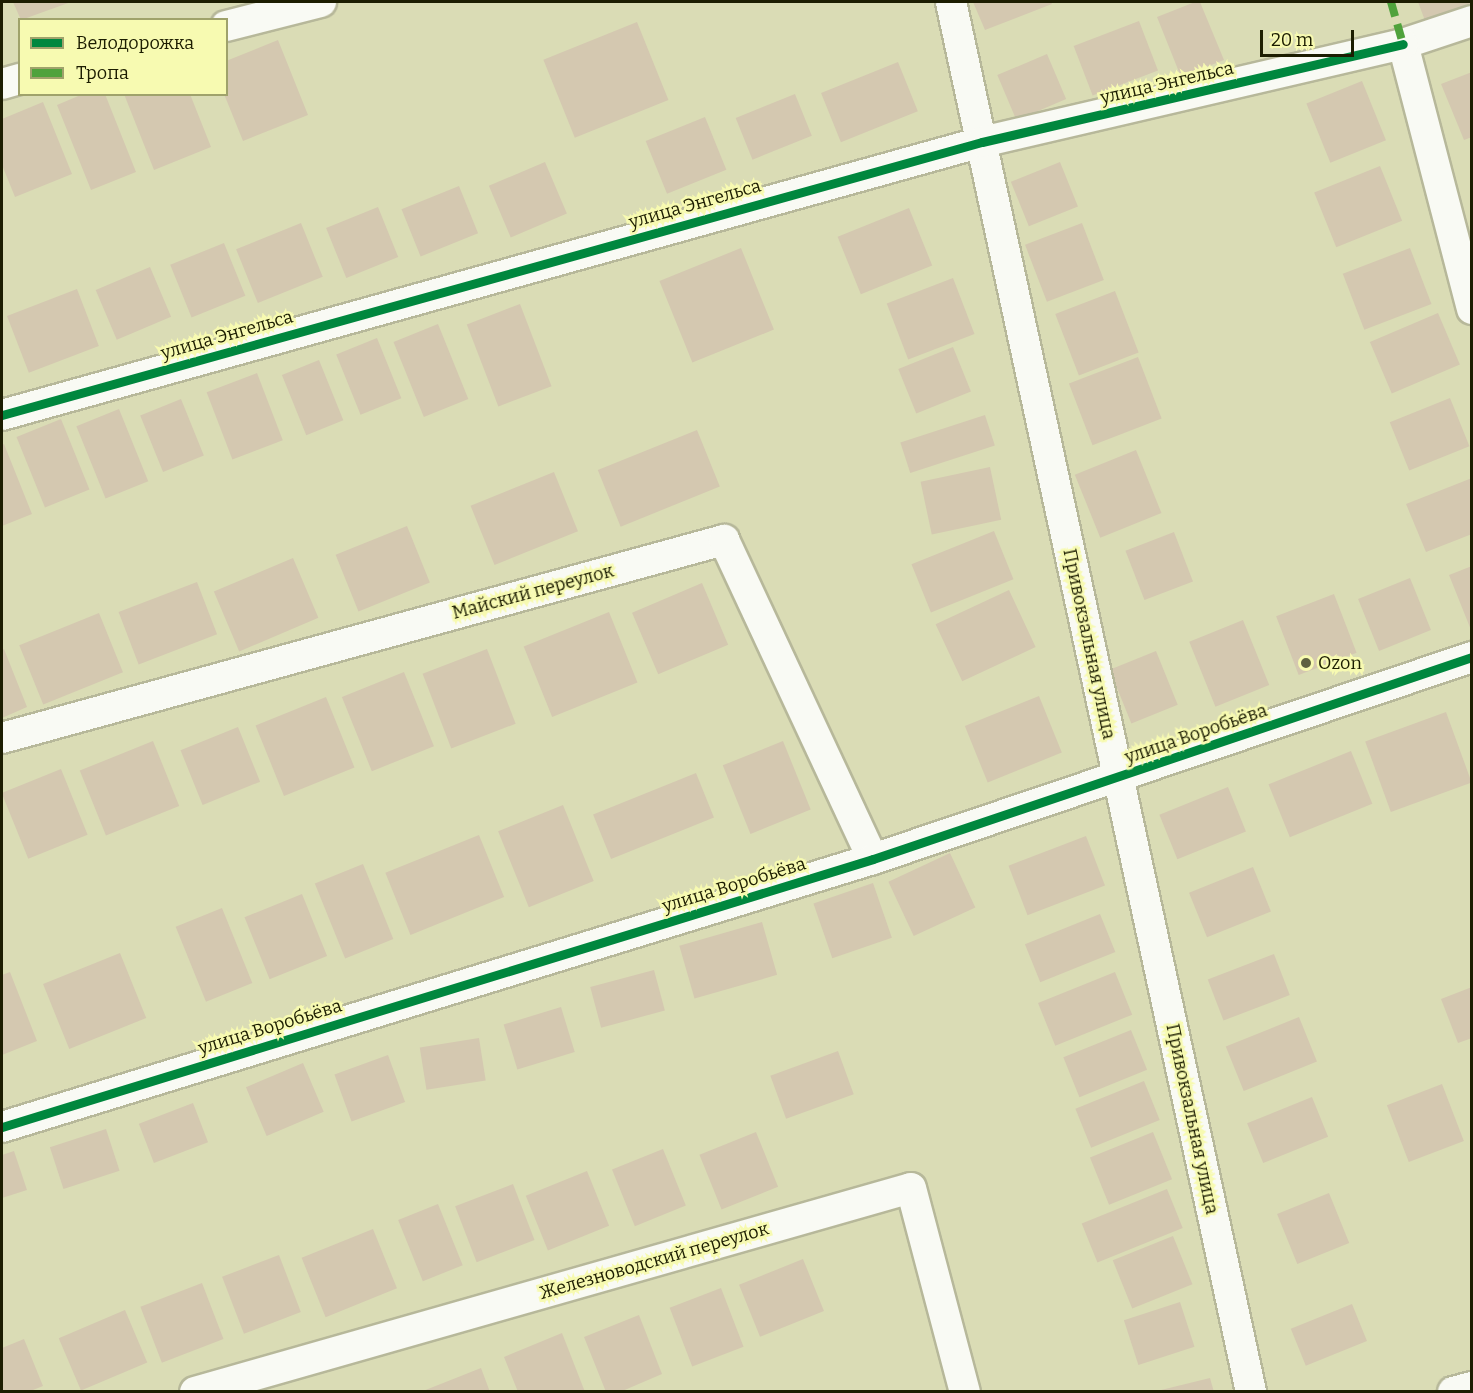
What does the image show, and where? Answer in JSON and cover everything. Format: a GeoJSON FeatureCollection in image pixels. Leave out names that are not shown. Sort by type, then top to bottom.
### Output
{"type":"FeatureCollection","features":[{"type":"Feature","properties":{"kind":"street"},"geometry":{"type":"LineString","coordinates":[[228,25],[321,2]]}},
{"type":"Feature","properties":{"kind":"street","name":"Привокзальная улица"},"geometry":{"type":"LineString","coordinates":[[951,2],[1251,1392]]}},
{"type":"Feature","properties":{"kind":"street","name":"улица Энгельса"},"geometry":{"type":"LineString","coordinates":[[2,415],[982,142],[1403,44],[1472,21]]}},
{"type":"Feature","properties":{"kind":"street"},"geometry":{"type":"LineString","coordinates":[[1403,44],[1472,309]]}},
{"type":"Feature","properties":{"kind":"street"},"geometry":{"type":"LineString","coordinates":[[2,84],[18,80]]}},
{"type":"Feature","properties":{"kind":"street","name":"Майский переулок"},"geometry":{"type":"LineString","coordinates":[[2,738],[724,540],[873,859]]}},
{"type":"Feature","properties":{"kind":"street","name":"улица Воробьёва"},"geometry":{"type":"LineString","coordinates":[[2,1127],[873,859],[1472,657]]}},
{"type":"Feature","properties":{"kind":"street","name":"Железноводский переулок"},"geometry":{"type":"LineString","coordinates":[[195,1392],[911,1188],[965,1392]]}},
{"type":"Feature","properties":{"kind":"street"},"geometry":{"type":"LineString","coordinates":[[1453,1392],[1472,1387]]}},
{"type":"Feature","properties":{"kind":"building"},"geometry":{"type":"Polygon","coordinates":[[[13,2],[71,2],[27,18],[20,18],[13,2]]]}},
{"type":"Feature","properties":{"kind":"building"},"geometry":{"type":"Polygon","coordinates":[[[973,2],[1051,2],[1052,4],[985,30],[973,2]]]}},
{"type":"Feature","properties":{"kind":"building"},"geometry":{"type":"Polygon","coordinates":[[[1200,2],[1224,60],[1181,77],[1157,17],[1200,2]]]}},
{"type":"Feature","properties":{"kind":"building"},"geometry":{"type":"Polygon","coordinates":[[[1418,2],[1472,2],[1472,8],[1427,26],[1418,2]]]}},
{"type":"Feature","properties":{"kind":"building"},"geometry":{"type":"Polygon","coordinates":[[[1139,21],[1158,70],[1093,96],[1074,46],[1139,21]]]}},
{"type":"Feature","properties":{"kind":"building"},"geometry":{"type":"Polygon","coordinates":[[[637,22],[668,100],[575,138],[543,60],[637,22]]]}},
{"type":"Feature","properties":{"kind":"building"},"geometry":{"type":"Polygon","coordinates":[[[278,40],[308,115],[243,141],[225,96],[228,96],[228,60],[278,40]]]}},
{"type":"Feature","properties":{"kind":"building"},"geometry":{"type":"Polygon","coordinates":[[[1047,54],[1066,99],[1016,120],[997,75],[1047,54]]]}},
{"type":"Feature","properties":{"kind":"building"},"geometry":{"type":"Polygon","coordinates":[[[898,62],[918,111],[841,142],[821,93],[898,62]]]}},
{"type":"Feature","properties":{"kind":"building"},"geometry":{"type":"Polygon","coordinates":[[[1472,72],[1472,137],[1464,140],[1441,84],[1472,72]]]}},
{"type":"Feature","properties":{"kind":"building"},"geometry":{"type":"Polygon","coordinates":[[[1362,81],[1386,140],[1330,163],[1306,103],[1362,81]]]}},
{"type":"Feature","properties":{"kind":"building"},"geometry":{"type":"Polygon","coordinates":[[[795,94],[812,136],[753,160],[736,118],[795,94]]]}},
{"type":"Feature","properties":{"kind":"building"},"geometry":{"type":"Polygon","coordinates":[[[78,96],[106,96],[136,172],[91,190],[57,105],[78,96]]]}},
{"type":"Feature","properties":{"kind":"building"},"geometry":{"type":"Polygon","coordinates":[[[125,96],[191,96],[211,147],[154,170],[125,96]]]}},
{"type":"Feature","properties":{"kind":"building"},"geometry":{"type":"Polygon","coordinates":[[[43,102],[72,174],[15,197],[2,165],[2,119],[43,102]]]}},
{"type":"Feature","properties":{"kind":"building"},"geometry":{"type":"Polygon","coordinates":[[[705,117],[726,170],[667,194],[646,141],[705,117]]]}},
{"type":"Feature","properties":{"kind":"building"},"geometry":{"type":"Polygon","coordinates":[[[545,162],[567,214],[511,237],[489,186],[545,162]]]}},
{"type":"Feature","properties":{"kind":"building"},"geometry":{"type":"Polygon","coordinates":[[[1060,162],[1078,207],[1029,226],[1011,182],[1060,162]]]}},
{"type":"Feature","properties":{"kind":"building"},"geometry":{"type":"Polygon","coordinates":[[[1380,166],[1402,221],[1336,247],[1314,193],[1380,166]]]}},
{"type":"Feature","properties":{"kind":"building"},"geometry":{"type":"Polygon","coordinates":[[[459,186],[478,233],[421,257],[402,209],[459,186]]]}},
{"type":"Feature","properties":{"kind":"building"},"geometry":{"type":"Polygon","coordinates":[[[378,207],[398,257],[346,278],[326,228],[378,207]]]}},
{"type":"Feature","properties":{"kind":"building"},"geometry":{"type":"Polygon","coordinates":[[[909,208],[932,265],[861,294],[838,237],[909,208]]]}},
{"type":"Feature","properties":{"kind":"building"},"geometry":{"type":"Polygon","coordinates":[[[301,223],[323,277],[258,303],[236,249],[301,223]]]}},
{"type":"Feature","properties":{"kind":"building"},"geometry":{"type":"Polygon","coordinates":[[[1082,223],[1104,280],[1047,302],[1025,245],[1082,223]]]}},
{"type":"Feature","properties":{"kind":"building"},"geometry":{"type":"Polygon","coordinates":[[[224,243],[245,296],[192,318],[170,265],[224,243]]]}},
{"type":"Feature","properties":{"kind":"building"},"geometry":{"type":"Polygon","coordinates":[[[741,248],[774,330],[692,363],[659,281],[741,248]]]}},
{"type":"Feature","properties":{"kind":"building"},"geometry":{"type":"Polygon","coordinates":[[[1410,248],[1432,304],[1364,330],[1343,274],[1410,248]]]}},
{"type":"Feature","properties":{"kind":"building"},"geometry":{"type":"Polygon","coordinates":[[[150,267],[171,317],[117,340],[96,290],[150,267]]]}},
{"type":"Feature","properties":{"kind":"building"},"geometry":{"type":"Polygon","coordinates":[[[953,278],[975,334],[908,359],[887,303],[953,278]]]}},
{"type":"Feature","properties":{"kind":"building"},"geometry":{"type":"Polygon","coordinates":[[[77,289],[99,346],[29,373],[7,316],[77,289]]]}},
{"type":"Feature","properties":{"kind":"building"},"geometry":{"type":"Polygon","coordinates":[[[1115,291],[1139,353],[1079,376],[1055,314],[1115,291]]]}},
{"type":"Feature","properties":{"kind":"building"},"geometry":{"type":"Polygon","coordinates":[[[520,304],[552,386],[498,407],[467,324],[520,304]]]}},
{"type":"Feature","properties":{"kind":"building"},"geometry":{"type":"Polygon","coordinates":[[[1438,313],[1460,365],[1392,393],[1370,342],[1438,313]]]}},
{"type":"Feature","properties":{"kind":"building"},"geometry":{"type":"Polygon","coordinates":[[[438,324],[468,399],[424,417],[393,342],[438,324]]]}},
{"type":"Feature","properties":{"kind":"building"},"geometry":{"type":"Polygon","coordinates":[[[377,338],[401,398],[361,415],[336,354],[377,338]]]}},
{"type":"Feature","properties":{"kind":"building"},"geometry":{"type":"Polygon","coordinates":[[[953,347],[971,392],[916,414],[898,369],[953,347]]]}},
{"type":"Feature","properties":{"kind":"building"},"geometry":{"type":"Polygon","coordinates":[[[1138,357],[1162,419],[1093,445],[1069,384],[1138,357]]]}},
{"type":"Feature","properties":{"kind":"building"},"geometry":{"type":"Polygon","coordinates":[[[319,360],[343,420],[306,435],[282,375],[319,360]]]}},
{"type":"Feature","properties":{"kind":"building"},"geometry":{"type":"Polygon","coordinates":[[[257,373],[283,440],[232,460],[207,392],[257,373]]]}},
{"type":"Feature","properties":{"kind":"building"},"geometry":{"type":"Polygon","coordinates":[[[1450,398],[1469,446],[1409,471],[1390,422],[1450,398]]]}},
{"type":"Feature","properties":{"kind":"building"},"geometry":{"type":"Polygon","coordinates":[[[181,399],[204,456],[163,472],[140,415],[181,399]]]}},
{"type":"Feature","properties":{"kind":"building"},"geometry":{"type":"Polygon","coordinates":[[[119,409],[148,481],[106,499],[76,426],[119,409]]]}},
{"type":"Feature","properties":{"kind":"building"},"geometry":{"type":"Polygon","coordinates":[[[985,415],[995,445],[910,473],[900,443],[985,415]]]}},
{"type":"Feature","properties":{"kind":"building"},"geometry":{"type":"Polygon","coordinates":[[[61,419],[89,489],[45,507],[16,437],[61,419]]]}},
{"type":"Feature","properties":{"kind":"building"},"geometry":{"type":"Polygon","coordinates":[[[697,430],[720,487],[621,527],[598,470],[697,430]]]}},
{"type":"Feature","properties":{"kind":"building"},"geometry":{"type":"Polygon","coordinates":[[[4,444],[32,514],[2,526],[2,445],[4,444]]]}},
{"type":"Feature","properties":{"kind":"building"},"geometry":{"type":"Polygon","coordinates":[[[1136,450],[1161,513],[1100,538],[1075,475],[1136,450]]]}},
{"type":"Feature","properties":{"kind":"building"},"geometry":{"type":"Polygon","coordinates":[[[990,467],[1001,520],[932,535],[921,482],[990,467]]]}},
{"type":"Feature","properties":{"kind":"building"},"geometry":{"type":"Polygon","coordinates":[[[554,472],[578,531],[495,565],[471,506],[554,472]]]}},
{"type":"Feature","properties":{"kind":"building"},"geometry":{"type":"Polygon","coordinates":[[[1472,478],[1472,534],[1426,552],[1406,504],[1472,478]]]}},
{"type":"Feature","properties":{"kind":"building"},"geometry":{"type":"Polygon","coordinates":[[[407,526],[430,583],[358,611],[336,555],[407,526]]]}},
{"type":"Feature","properties":{"kind":"building"},"geometry":{"type":"Polygon","coordinates":[[[994,531],[1013,579],[931,613],[911,564],[994,531]]]}},
{"type":"Feature","properties":{"kind":"building"},"geometry":{"type":"Polygon","coordinates":[[[1174,532],[1193,581],[1144,600],[1125,551],[1174,532]]]}},
{"type":"Feature","properties":{"kind":"building"},"geometry":{"type":"Polygon","coordinates":[[[293,558],[318,618],[239,651],[214,592],[293,558]]]}},
{"type":"Feature","properties":{"kind":"building"},"geometry":{"type":"Polygon","coordinates":[[[1472,566],[1472,630],[1471,630],[1449,575],[1472,566]]]}},
{"type":"Feature","properties":{"kind":"building"},"geometry":{"type":"Polygon","coordinates":[[[1410,578],[1431,630],[1379,651],[1358,599],[1410,578]]]}},
{"type":"Feature","properties":{"kind":"building"},"geometry":{"type":"Polygon","coordinates":[[[197,582],[217,634],[139,664],[119,612],[197,582]]]}},
{"type":"Feature","properties":{"kind":"building"},"geometry":{"type":"Polygon","coordinates":[[[702,583],[728,645],[658,674],[632,613],[702,583]]]}},
{"type":"Feature","properties":{"kind":"building"},"geometry":{"type":"Polygon","coordinates":[[[1009,590],[1036,647],[962,681],[936,624],[1009,590]]]}},
{"type":"Feature","properties":{"kind":"building"},"geometry":{"type":"Polygon","coordinates":[[[1334,594],[1357,653],[1299,675],[1276,616],[1334,594]]]}},
{"type":"Feature","properties":{"kind":"building"},"geometry":{"type":"Polygon","coordinates":[[[609,612],[637,682],[552,717],[524,646],[609,612]]]}},
{"type":"Feature","properties":{"kind":"building"},"geometry":{"type":"Polygon","coordinates":[[[99,613],[123,672],[43,705],[19,645],[99,613]]]}},
{"type":"Feature","properties":{"kind":"building"},"geometry":{"type":"Polygon","coordinates":[[[1243,620],[1269,685],[1215,707],[1189,642],[1243,620]]]}},
{"type":"Feature","properties":{"kind":"building"},"geometry":{"type":"Polygon","coordinates":[[[4,649],[27,707],[2,718],[2,650],[4,649]]]}},
{"type":"Feature","properties":{"kind":"building"},"geometry":{"type":"Polygon","coordinates":[[[487,649],[516,724],[451,748],[423,674],[487,649]]]}},
{"type":"Feature","properties":{"kind":"building"},"geometry":{"type":"Polygon","coordinates":[[[1156,651],[1178,705],[1131,724],[1110,670],[1156,651]]]}},
{"type":"Feature","properties":{"kind":"building"},"geometry":{"type":"Polygon","coordinates":[[[404,672],[434,746],[372,771],[342,697],[404,672]]]}},
{"type":"Feature","properties":{"kind":"building"},"geometry":{"type":"Polygon","coordinates":[[[1039,696],[1062,753],[988,783],[965,726],[1039,696]]]}},
{"type":"Feature","properties":{"kind":"building"},"geometry":{"type":"Polygon","coordinates":[[[326,697],[354,767],[284,796],[256,725],[326,697]]]}},
{"type":"Feature","properties":{"kind":"building"},"geometry":{"type":"Polygon","coordinates":[[[1446,712],[1472,782],[1391,812],[1365,741],[1446,712]]]}},
{"type":"Feature","properties":{"kind":"building"},"geometry":{"type":"Polygon","coordinates":[[[238,727],[260,782],[203,805],[181,750],[238,727]]]}},
{"type":"Feature","properties":{"kind":"building"},"geometry":{"type":"Polygon","coordinates":[[[153,741],[179,806],[106,835],[80,771],[153,741]]]}},
{"type":"Feature","properties":{"kind":"building"},"geometry":{"type":"Polygon","coordinates":[[[783,741],[811,810],[750,834],[723,765],[783,741]]]}},
{"type":"Feature","properties":{"kind":"building"},"geometry":{"type":"Polygon","coordinates":[[[1351,751],[1372,804],[1290,837],[1268,784],[1351,751]]]}},
{"type":"Feature","properties":{"kind":"building"},"geometry":{"type":"Polygon","coordinates":[[[61,769],[88,835],[28,859],[2,793],[61,769]]]}},
{"type":"Feature","properties":{"kind":"building"},"geometry":{"type":"Polygon","coordinates":[[[696,773],[714,818],[611,859],[593,815],[696,773]]]}},
{"type":"Feature","properties":{"kind":"building"},"geometry":{"type":"Polygon","coordinates":[[[1228,787],[1246,832],[1177,859],[1159,815],[1228,787]]]}},
{"type":"Feature","properties":{"kind":"building"},"geometry":{"type":"Polygon","coordinates":[[[563,805],[594,881],[529,907],[498,831],[563,805]]]}},
{"type":"Feature","properties":{"kind":"building"},"geometry":{"type":"Polygon","coordinates":[[[479,835],[504,897],[410,935],[385,873],[479,835]]]}},
{"type":"Feature","properties":{"kind":"building"},"geometry":{"type":"Polygon","coordinates":[[[1086,836],[1105,885],[1028,915],[1009,866],[1086,836]]]}},
{"type":"Feature","properties":{"kind":"building"},"geometry":{"type":"Polygon","coordinates":[[[950,853],[975,907],[914,936],[888,882],[950,853]]]}},
{"type":"Feature","properties":{"kind":"building"},"geometry":{"type":"Polygon","coordinates":[[[363,864],[393,939],[345,959],[315,883],[363,864]]]}},
{"type":"Feature","properties":{"kind":"building"},"geometry":{"type":"Polygon","coordinates":[[[1253,867],[1271,912],[1207,937],[1189,893],[1253,867]]]}},
{"type":"Feature","properties":{"kind":"building"},"geometry":{"type":"Polygon","coordinates":[[[873,883],[892,938],[832,958],[813,904],[873,883]]]}},
{"type":"Feature","properties":{"kind":"building"},"geometry":{"type":"Polygon","coordinates":[[[302,894],[327,956],[270,979],[245,917],[302,894]]]}},
{"type":"Feature","properties":{"kind":"building"},"geometry":{"type":"Polygon","coordinates":[[[222,908],[252,983],[206,1002],[176,927],[222,908]]]}},
{"type":"Feature","properties":{"kind":"building"},"geometry":{"type":"Polygon","coordinates":[[[1100,914],[1115,952],[1040,982],[1025,944],[1100,914]]]}},
{"type":"Feature","properties":{"kind":"building"},"geometry":{"type":"Polygon","coordinates":[[[762,922],[777,975],[694,999],[679,946],[762,922]]]}},
{"type":"Feature","properties":{"kind":"building"},"geometry":{"type":"Polygon","coordinates":[[[120,953],[146,1018],[69,1049],[43,984],[120,953]]]}},
{"type":"Feature","properties":{"kind":"building"},"geometry":{"type":"Polygon","coordinates":[[[1274,954],[1290,995],[1223,1021],[1208,979],[1274,954]]]}},
{"type":"Feature","properties":{"kind":"building"},"geometry":{"type":"Polygon","coordinates":[[[654,970],[665,1011],[601,1028],[590,987],[654,970]]]}},
{"type":"Feature","properties":{"kind":"building"},"geometry":{"type":"Polygon","coordinates":[[[10,972],[37,1041],[2,1055],[2,975],[10,972]]]}},
{"type":"Feature","properties":{"kind":"building"},"geometry":{"type":"Polygon","coordinates":[[[1115,972],[1132,1015],[1055,1046],[1038,1003],[1115,972]]]}},
{"type":"Feature","properties":{"kind":"building"},"geometry":{"type":"Polygon","coordinates":[[[1472,987],[1472,1038],[1458,1043],[1441,999],[1472,987]]]}},
{"type":"Feature","properties":{"kind":"building"},"geometry":{"type":"Polygon","coordinates":[[[561,1007],[575,1052],[517,1069],[504,1025],[561,1007]]]}},
{"type":"Feature","properties":{"kind":"building"},"geometry":{"type":"Polygon","coordinates":[[[1299,1017],[1317,1062],[1244,1091],[1226,1047],[1299,1017]]]}},
{"type":"Feature","properties":{"kind":"building"},"geometry":{"type":"Polygon","coordinates":[[[1131,1030],[1147,1070],[1079,1097],[1063,1057],[1131,1030]]]}},
{"type":"Feature","properties":{"kind":"building"},"geometry":{"type":"Polygon","coordinates":[[[479,1038],[486,1080],[426,1090],[420,1047],[479,1038]]]}},
{"type":"Feature","properties":{"kind":"building"},"geometry":{"type":"Polygon","coordinates":[[[838,1051],[854,1094],[786,1119],[770,1076],[838,1051]]]}},
{"type":"Feature","properties":{"kind":"building"},"geometry":{"type":"Polygon","coordinates":[[[388,1055],[405,1102],[352,1121],[334,1074],[388,1055]]]}},
{"type":"Feature","properties":{"kind":"building"},"geometry":{"type":"Polygon","coordinates":[[[303,1063],[324,1112],[267,1136],[246,1087],[303,1063]]]}},
{"type":"Feature","properties":{"kind":"building"},"geometry":{"type":"Polygon","coordinates":[[[1144,1081],[1160,1120],[1091,1148],[1075,1109],[1144,1081]]]}},
{"type":"Feature","properties":{"kind":"building"},"geometry":{"type":"Polygon","coordinates":[[[1442,1084],[1464,1141],[1409,1162],[1387,1105],[1442,1084]]]}},
{"type":"Feature","properties":{"kind":"building"},"geometry":{"type":"Polygon","coordinates":[[[1312,1097],[1328,1137],[1263,1163],[1247,1123],[1312,1097]]]}},
{"type":"Feature","properties":{"kind":"building"},"geometry":{"type":"Polygon","coordinates":[[[193,1103],[208,1142],[154,1163],[139,1124],[193,1103]]]}},
{"type":"Feature","properties":{"kind":"building"},"geometry":{"type":"Polygon","coordinates":[[[106,1129],[120,1171],[63,1189],[50,1147],[106,1129]]]}},
{"type":"Feature","properties":{"kind":"building"},"geometry":{"type":"Polygon","coordinates":[[[756,1132],[778,1187],[722,1210],[699,1155],[756,1132]]]}},
{"type":"Feature","properties":{"kind":"building"},"geometry":{"type":"Polygon","coordinates":[[[1153,1132],[1172,1179],[1109,1205],[1090,1157],[1153,1132]]]}},
{"type":"Feature","properties":{"kind":"building"},"geometry":{"type":"Polygon","coordinates":[[[663,1149],[686,1206],[635,1226],[612,1170],[663,1149]]]}},
{"type":"Feature","properties":{"kind":"building"},"geometry":{"type":"Polygon","coordinates":[[[14,1151],[27,1190],[2,1198],[2,1155],[14,1151]]]}},
{"type":"Feature","properties":{"kind":"building"},"geometry":{"type":"Polygon","coordinates":[[[587,1171],[609,1226],[548,1250],[526,1196],[587,1171]]]}},
{"type":"Feature","properties":{"kind":"building"},"geometry":{"type":"Polygon","coordinates":[[[513,1184],[535,1240],[477,1262],[455,1206],[513,1184]]]}},
{"type":"Feature","properties":{"kind":"building"},"geometry":{"type":"Polygon","coordinates":[[[1167,1189],[1183,1228],[1097,1262],[1082,1223],[1167,1189]]]}},
{"type":"Feature","properties":{"kind":"building"},"geometry":{"type":"Polygon","coordinates":[[[1329,1193],[1349,1243],[1297,1264],[1277,1214],[1329,1193]]]}},
{"type":"Feature","properties":{"kind":"building"},"geometry":{"type":"Polygon","coordinates":[[[438,1204],[463,1265],[423,1281],[398,1220],[438,1204]]]}},
{"type":"Feature","properties":{"kind":"building"},"geometry":{"type":"Polygon","coordinates":[[[373,1229],[397,1288],[326,1317],[302,1258],[373,1229]]]}},
{"type":"Feature","properties":{"kind":"building"},"geometry":{"type":"Polygon","coordinates":[[[1173,1236],[1192,1284],[1132,1309],[1113,1260],[1173,1236]]]}},
{"type":"Feature","properties":{"kind":"building"},"geometry":{"type":"Polygon","coordinates":[[[279,1255],[301,1312],[244,1334],[222,1277],[279,1255]]]}},
{"type":"Feature","properties":{"kind":"building"},"geometry":{"type":"Polygon","coordinates":[[[803,1259],[824,1311],[760,1337],[739,1285],[803,1259]]]}},
{"type":"Feature","properties":{"kind":"building"},"geometry":{"type":"Polygon","coordinates":[[[202,1283],[224,1339],[162,1363],[140,1307],[202,1283]]]}},
{"type":"Feature","properties":{"kind":"building"},"geometry":{"type":"Polygon","coordinates":[[[721,1288],[744,1347],[692,1367],[670,1308],[721,1288]]]}},
{"type":"Feature","properties":{"kind":"building"},"geometry":{"type":"Polygon","coordinates":[[[1180,1302],[1195,1347],[1138,1365],[1124,1320],[1180,1302]]]}},
{"type":"Feature","properties":{"kind":"building"},"geometry":{"type":"Polygon","coordinates":[[[1352,1304],[1367,1341],[1306,1366],[1291,1329],[1352,1304]]]}},
{"type":"Feature","properties":{"kind":"building"},"geometry":{"type":"Polygon","coordinates":[[[125,1310],[147,1362],[81,1391],[59,1338],[125,1310]]]}},
{"type":"Feature","properties":{"kind":"building"},"geometry":{"type":"Polygon","coordinates":[[[639,1315],[662,1374],[620,1392],[606,1392],[584,1337],[639,1315]]]}},
{"type":"Feature","properties":{"kind":"building"},"geometry":{"type":"Polygon","coordinates":[[[562,1333],[585,1392],[518,1392],[504,1357],[562,1333]]]}},
{"type":"Feature","properties":{"kind":"building"},"geometry":{"type":"Polygon","coordinates":[[[24,1339],[43,1386],[28,1392],[2,1392],[2,1348],[24,1339]]]}},
{"type":"Feature","properties":{"kind":"building"},"geometry":{"type":"Polygon","coordinates":[[[481,1368],[490,1392],[423,1392],[423,1391],[481,1368]]]}},
{"type":"Feature","properties":{"kind":"building"},"geometry":{"type":"Polygon","coordinates":[[[1210,1378],[1214,1392],[1157,1392],[1157,1391],[1210,1378]]]}},
{"type":"Feature","properties":{"kind":"marked path"},"geometry":{"type":"LineString","coordinates":[[1391,2],[1403,44]]}},
{"type":"Feature","properties":{"kind":"cycle path"},"geometry":{"type":"LineString","coordinates":[[2,415],[982,142],[1403,44]]}},
{"type":"Feature","properties":{"kind":"cycle path"},"geometry":{"type":"LineString","coordinates":[[2,1127],[873,859],[1472,657]]}},
{"type":"Feature","properties":{"kind":"place","name":"Ozon"},"geometry":{"type":"Point","coordinates":[1306,663]}}]}
